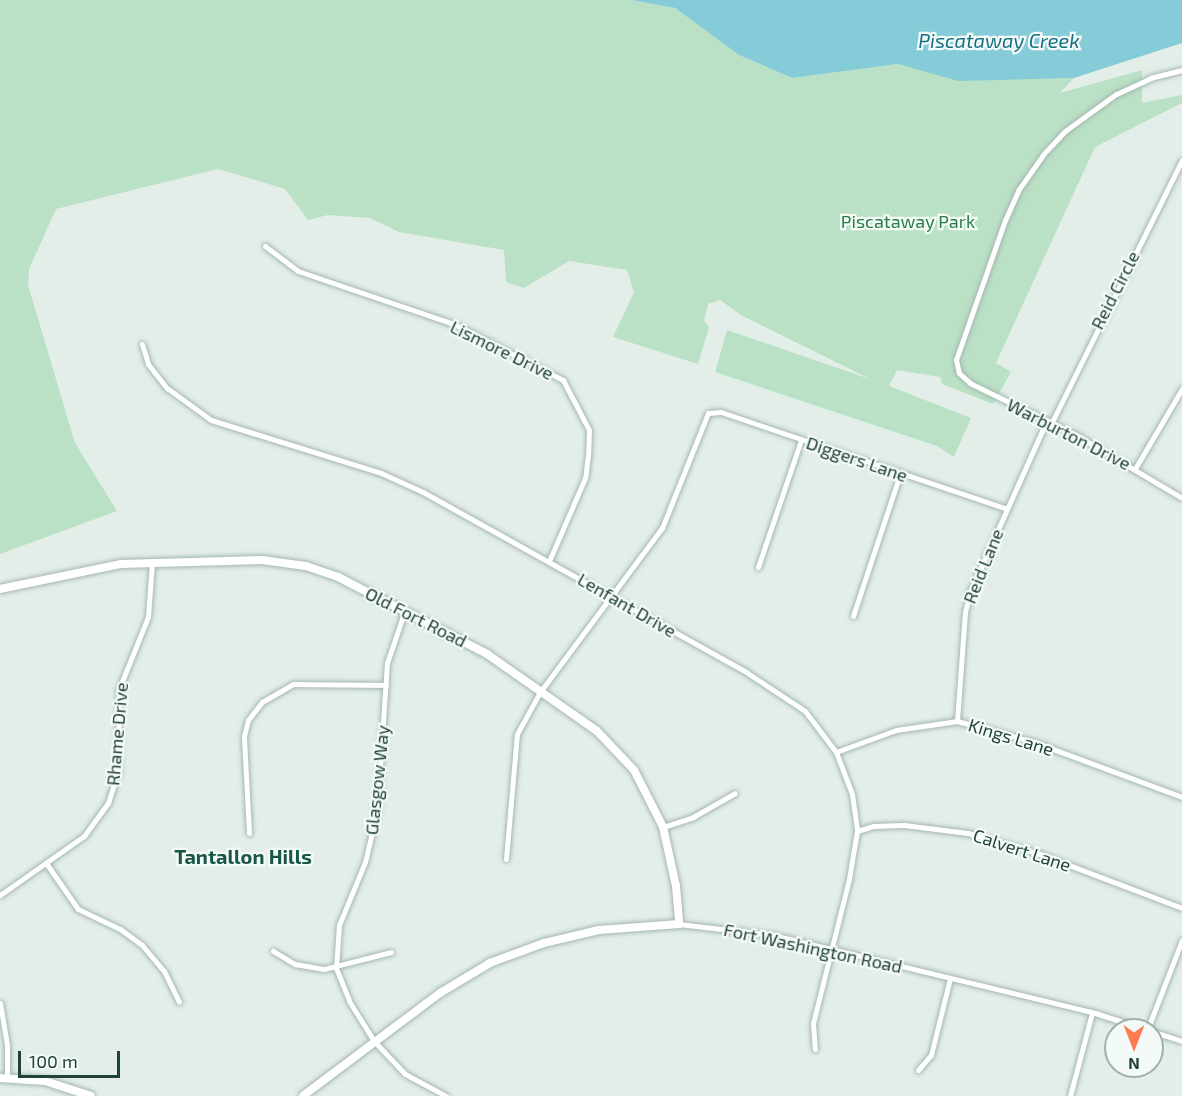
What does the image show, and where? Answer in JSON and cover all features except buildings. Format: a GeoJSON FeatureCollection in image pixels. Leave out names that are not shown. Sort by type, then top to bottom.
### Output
{"type":"FeatureCollection","features":[{"type":"Feature","properties":{"kind":"main road","name":"Old Fort Road"},"geometry":{"type":"LineString","coordinates":[[0,589],[77,571],[152,562],[262,560],[306,566],[338,577],[487,654],[612,744],[634,770],[663,827],[676,886],[679,924]]}},
{"type":"Feature","properties":{"kind":"main road","name":"Fort Washington Road"},"geometry":{"type":"LineString","coordinates":[[303,1096],[455,982],[516,952],[599,930],[679,924]]}},
{"type":"Feature","properties":{"kind":"main road"},"geometry":{"type":"LineString","coordinates":[[4,1078],[45,1081],[90,1096]]}},
{"type":"Feature","properties":{"kind":"street","name":"Warburton Drive"},"geometry":{"type":"LineString","coordinates":[[1182,70],[1130,87],[1100,104],[1065,130],[1035,165],[1019,189],[993,252],[957,352],[957,370],[970,383],[1050,421],[1136,467],[1182,498]]}},
{"type":"Feature","properties":{"kind":"street","name":"Reid Circle"},"geometry":{"type":"LineString","coordinates":[[1050,421],[1182,160]]}},
{"type":"Feature","properties":{"kind":"street","name":"Lismore Drive"},"geometry":{"type":"LineString","coordinates":[[265,246],[298,271],[454,324],[563,380],[589,430],[588,455],[585,478],[550,559]]}},
{"type":"Feature","properties":{"kind":"street","name":"Lenfant Drive"},"geometry":{"type":"LineString","coordinates":[[142,344],[148,364],[167,388],[211,420],[381,473],[550,559],[611,597],[771,686],[805,711],[836,752],[852,794],[857,831],[849,879],[813,1023],[815,1049]]}},
{"type":"Feature","properties":{"kind":"street"},"geometry":{"type":"LineString","coordinates":[[1136,467],[1182,389]]}},
{"type":"Feature","properties":{"kind":"street","name":"Diggers Lane"},"geometry":{"type":"LineString","coordinates":[[611,597],[669,515],[708,412],[721,412],[1007,509]]}},
{"type":"Feature","properties":{"kind":"street","name":"Reid Lane"},"geometry":{"type":"LineString","coordinates":[[957,721],[967,602],[980,564],[1050,421]]}},
{"type":"Feature","properties":{"kind":"street"},"geometry":{"type":"LineString","coordinates":[[758,567],[801,440]]}},
{"type":"Feature","properties":{"kind":"street"},"geometry":{"type":"LineString","coordinates":[[853,616],[900,474]]}},
{"type":"Feature","properties":{"kind":"street","name":"Rhame Drive"},"geometry":{"type":"LineString","coordinates":[[0,895],[89,832],[112,795],[118,772],[119,689],[148,617],[152,562]]}},
{"type":"Feature","properties":{"kind":"street"},"geometry":{"type":"LineString","coordinates":[[506,859],[517,734],[540,692],[611,597]]}},
{"type":"Feature","properties":{"kind":"street","name":"Glasgow Way"},"geometry":{"type":"LineString","coordinates":[[404,613],[387,663],[377,811],[365,861],[339,925],[336,968],[349,1001],[374,1041],[405,1074],[446,1096]]}},
{"type":"Feature","properties":{"kind":"street"},"geometry":{"type":"LineString","coordinates":[[249,833],[244,736],[248,720],[262,702],[292,684],[386,685]]}},
{"type":"Feature","properties":{"kind":"street","name":"Kings Lane"},"geometry":{"type":"LineString","coordinates":[[836,752],[903,728],[957,721],[1034,742],[1182,797]]}},
{"type":"Feature","properties":{"kind":"street"},"geometry":{"type":"LineString","coordinates":[[663,827],[693,817],[735,793]]}},
{"type":"Feature","properties":{"kind":"street","name":"Calvert Lane"},"geometry":{"type":"LineString","coordinates":[[857,831],[890,825],[958,830],[1040,854],[1182,908]]}},
{"type":"Feature","properties":{"kind":"street"},"geometry":{"type":"LineString","coordinates":[[46,863],[78,909],[120,929],[142,945],[164,970],[178,1002]]}},
{"type":"Feature","properties":{"kind":"street","name":"Fort Washington Road"},"geometry":{"type":"LineString","coordinates":[[679,924],[730,928],[830,949],[1111,1018]]}},
{"type":"Feature","properties":{"kind":"street"},"geometry":{"type":"LineString","coordinates":[[1152,1018],[1182,940]]}},
{"type":"Feature","properties":{"kind":"street"},"geometry":{"type":"LineString","coordinates":[[273,951],[303,966],[336,968],[391,952]]}},
{"type":"Feature","properties":{"kind":"street"},"geometry":{"type":"LineString","coordinates":[[918,1070],[931,1055],[950,978]]}},
{"type":"Feature","properties":{"kind":"street"},"geometry":{"type":"LineString","coordinates":[[0,1003],[4,1078]]}},
{"type":"Feature","properties":{"kind":"street"},"geometry":{"type":"LineString","coordinates":[[1070,1096],[1092,1013]]}},
{"type":"Feature","properties":{"kind":"street","name":"Fort Washington Road"},"geometry":{"type":"LineString","coordinates":[[1164,1034],[1182,1041]]}},
{"type":"Feature","properties":{"kind":"green space","name":"Piscataway Park"},"geometry":{"type":"Polygon","coordinates":[[[0,0],[631,0],[675,8],[739,55],[792,78],[898,64],[958,80],[1074,78],[1060,93],[1142,70],[1142,103],[1182,95],[1182,103],[1095,147],[996,363],[1011,372],[993,404],[942,384],[940,377],[897,370],[889,386],[971,418],[954,457],[937,446],[715,372],[727,330],[870,379],[741,315],[720,300],[708,304],[704,321],[709,327],[698,364],[613,337],[634,292],[627,270],[569,261],[524,288],[506,282],[504,250],[399,232],[370,218],[328,215],[308,220],[285,189],[218,169],[56,209],[29,269],[28,285],[75,443],[117,511],[0,554],[0,0]]]}},
{"type":"Feature","properties":{"kind":"water","name":"Piscataway Creek"},"geometry":{"type":"Polygon","coordinates":[[[631,0],[1182,0],[1182,43],[1074,78],[958,81],[898,64],[792,78],[739,55],[675,8],[631,0]]]}},
{"type":"Feature","properties":{"kind":"district","name":"Tantallon Hills"},"geometry":{"type":"Point","coordinates":[243,856]}}]}
